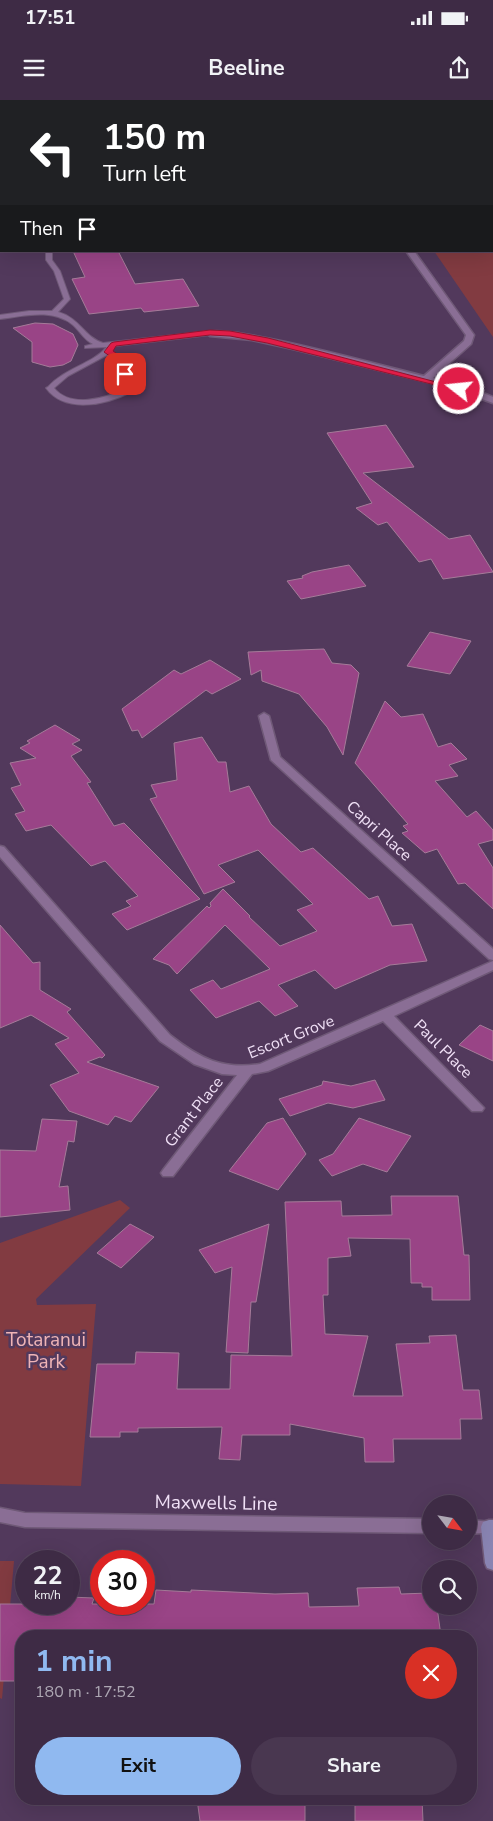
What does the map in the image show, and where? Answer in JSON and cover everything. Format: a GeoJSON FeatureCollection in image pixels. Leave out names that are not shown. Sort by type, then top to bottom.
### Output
{"type":"FeatureCollection","features":[{"type":"Feature","properties":{"kind":"street"},"geometry":{"type":"LineString","coordinates":[[411,252],[470,335],[468,342],[426,380]]}},
{"type":"Feature","properties":{"kind":"street"},"geometry":{"type":"LineString","coordinates":[[210,333],[249,336],[426,380],[493,400]]}},
{"type":"Feature","properties":{"kind":"street","name":"Capri Place"},"geometry":{"type":"LineString","coordinates":[[264,716],[275,758],[493,956]]}},
{"type":"Feature","properties":{"kind":"street","name":"Escort Grove"},"geometry":{"type":"LineString","coordinates":[[0,850],[165,1038],[183,1053],[204,1064],[227,1071],[247,1072],[263,1068],[493,965]]}},
{"type":"Feature","properties":{"kind":"street","name":"Paul Place"},"geometry":{"type":"LineString","coordinates":[[385,1015],[478,1108]]}},
{"type":"Feature","properties":{"kind":"street","name":"Grant Place"},"geometry":{"type":"LineString","coordinates":[[168,1173],[247,1072]]}},
{"type":"Feature","properties":{"kind":"street","name":"Maxwells Line"},"geometry":{"type":"LineString","coordinates":[[0,1515],[25,1520],[422,1526]]}},
{"type":"Feature","properties":{"kind":"street"},"geometry":{"type":"LineString","coordinates":[[478,1527],[491,1527],[493,1563]]}},
{"type":"Feature","properties":{"kind":"lane"},"geometry":{"type":"LineString","coordinates":[[49,252],[49,260],[57,271],[67,299],[54,313]]}},
{"type":"Feature","properties":{"kind":"lane"},"geometry":{"type":"LineString","coordinates":[[0,317],[54,313],[75,322],[87,338],[106,349],[114,355],[125,374],[129,384],[128,390],[119,396],[74,402],[61,398],[53,393],[50,388],[57,379],[106,349],[114,344],[210,333]]}},
{"type":"Feature","properties":{"kind":"lane"},"geometry":{"type":"LineString","coordinates":[[87,348],[106,349]]}},
{"type":"Feature","properties":{"kind":"green space"},"geometry":{"type":"Polygon","coordinates":[[[435,252],[493,252],[493,337],[435,252]]]}},
{"type":"Feature","properties":{"kind":"green space","name":"Totaranui Park"},"geometry":{"type":"Polygon","coordinates":[[[120,1200],[130,1208],[36,1299],[37,1305],[96,1304],[81,1486],[0,1484],[0,1243],[120,1200]]]}},
{"type":"Feature","properties":{"kind":"green space"},"geometry":{"type":"Polygon","coordinates":[[[0,1561],[14,1561],[2,1699],[0,1698],[0,1561]]]}},
{"type":"Feature","properties":{"kind":"building"},"geometry":{"type":"Polygon","coordinates":[[[73,252],[119,252],[135,284],[183,279],[199,306],[144,312],[141,308],[89,314],[72,279],[85,277],[73,252]]]}},
{"type":"Feature","properties":{"kind":"building"},"geometry":{"type":"Polygon","coordinates":[[[35,323],[53,324],[73,334],[78,345],[71,361],[63,365],[50,367],[32,362],[32,342],[13,328],[35,323]]]}},
{"type":"Feature","properties":{"kind":"building"},"geometry":{"type":"Polygon","coordinates":[[[386,425],[414,467],[363,473],[449,539],[470,535],[493,572],[443,579],[431,559],[419,562],[387,522],[378,525],[356,508],[372,503],[327,433],[386,425]]]}},
{"type":"Feature","properties":{"kind":"building"},"geometry":{"type":"Polygon","coordinates":[[[349,565],[366,586],[301,599],[287,581],[303,578],[302,576],[312,572],[349,565]]]}},
{"type":"Feature","properties":{"kind":"building"},"geometry":{"type":"Polygon","coordinates":[[[430,632],[471,641],[450,674],[407,666],[430,632]]]}},
{"type":"Feature","properties":{"kind":"building"},"geometry":{"type":"Polygon","coordinates":[[[324,649],[332,663],[351,665],[359,673],[343,755],[327,727],[299,694],[262,681],[261,670],[251,675],[248,652],[324,649]]]}},
{"type":"Feature","properties":{"kind":"building"},"geometry":{"type":"Polygon","coordinates":[[[210,660],[241,679],[212,694],[206,690],[142,738],[138,730],[132,731],[122,709],[174,670],[181,674],[210,660]]]}},
{"type":"Feature","properties":{"kind":"building"},"geometry":{"type":"Polygon","coordinates":[[[385,701],[401,717],[423,714],[438,747],[451,743],[467,759],[449,765],[458,776],[435,781],[467,817],[476,811],[493,830],[493,840],[478,844],[493,868],[493,909],[465,883],[458,884],[437,849],[425,853],[402,833],[408,831],[403,826],[408,824],[355,763],[385,701]]]}},
{"type":"Feature","properties":{"kind":"building"},"geometry":{"type":"Polygon","coordinates":[[[55,725],[80,740],[72,744],[82,750],[71,756],[91,782],[87,783],[114,826],[124,823],[200,899],[127,930],[112,914],[131,906],[126,901],[138,896],[105,861],[91,866],[51,825],[26,831],[15,814],[25,811],[11,788],[21,785],[10,763],[36,758],[20,748],[30,743],[27,741],[55,725]]]}},
{"type":"Feature","properties":{"kind":"building"},"geometry":{"type":"Polygon","coordinates":[[[202,737],[218,762],[226,762],[230,792],[249,786],[271,824],[301,852],[313,848],[369,899],[378,896],[392,926],[412,924],[427,961],[390,965],[335,989],[315,970],[278,985],[298,1006],[275,1016],[259,1001],[216,1018],[190,990],[213,980],[221,989],[270,969],[225,925],[177,974],[169,965],[153,959],[207,906],[209,908],[211,906],[210,903],[223,889],[280,946],[317,931],[297,910],[313,904],[258,850],[218,865],[235,882],[204,894],[150,799],[157,797],[151,785],[177,780],[174,743],[202,737]]]}},
{"type":"Feature","properties":{"kind":"building"},"geometry":{"type":"Polygon","coordinates":[[[0,925],[33,963],[40,962],[40,990],[71,1009],[67,1012],[105,1055],[102,1058],[87,1062],[159,1087],[131,1122],[115,1116],[108,1125],[69,1111],[50,1085],[79,1073],[55,1044],[69,1038],[31,1015],[0,1028],[0,925]]]}},
{"type":"Feature","properties":{"kind":"building"},"geometry":{"type":"Polygon","coordinates":[[[480,1025],[493,1031],[493,1061],[459,1045],[480,1025]]]}},
{"type":"Feature","properties":{"kind":"building"},"geometry":{"type":"Polygon","coordinates":[[[375,1080],[385,1100],[353,1108],[328,1103],[290,1116],[279,1099],[322,1085],[323,1081],[351,1086],[375,1080]]]}},
{"type":"Feature","properties":{"kind":"building"},"geometry":{"type":"Polygon","coordinates":[[[283,1118],[306,1154],[278,1190],[229,1171],[267,1123],[283,1118]]]}},
{"type":"Feature","properties":{"kind":"building"},"geometry":{"type":"Polygon","coordinates":[[[359,1118],[411,1136],[387,1172],[363,1164],[332,1176],[319,1160],[333,1154],[359,1118]]]}},
{"type":"Feature","properties":{"kind":"building"},"geometry":{"type":"Polygon","coordinates":[[[42,1119],[77,1121],[74,1142],[68,1141],[59,1187],[68,1186],[70,1210],[0,1217],[0,1150],[36,1151],[42,1119]]]}},
{"type":"Feature","properties":{"kind":"building"},"geometry":{"type":"Polygon","coordinates":[[[391,1196],[458,1196],[464,1255],[469,1255],[470,1300],[432,1300],[432,1287],[422,1287],[422,1283],[411,1283],[410,1239],[348,1238],[351,1256],[328,1258],[328,1295],[323,1295],[325,1334],[368,1336],[353,1396],[403,1396],[396,1344],[430,1343],[429,1336],[456,1335],[463,1390],[479,1390],[482,1419],[460,1419],[461,1439],[393,1439],[394,1462],[365,1462],[364,1438],[290,1424],[290,1435],[242,1435],[240,1460],[219,1459],[222,1427],[138,1428],[138,1432],[120,1432],[120,1437],[90,1437],[97,1364],[135,1364],[136,1352],[179,1353],[177,1389],[230,1389],[231,1355],[292,1356],[285,1202],[341,1201],[342,1216],[392,1215],[391,1196]]]}},
{"type":"Feature","properties":{"kind":"building"},"geometry":{"type":"Polygon","coordinates":[[[130,1224],[154,1237],[121,1268],[97,1253],[130,1224]]]}},
{"type":"Feature","properties":{"kind":"building"},"geometry":{"type":"Polygon","coordinates":[[[269,1224],[256,1302],[251,1302],[248,1353],[226,1352],[232,1267],[215,1273],[199,1250],[269,1224]]]}},
{"type":"Feature","properties":{"kind":"building"},"geometry":{"type":"Polygon","coordinates":[[[399,1587],[401,1594],[422,1593],[422,1615],[438,1615],[440,1630],[15,1630],[15,1681],[0,1681],[0,1604],[15,1604],[15,1615],[80,1615],[80,1597],[90,1598],[90,1615],[155,1615],[156,1590],[191,1592],[191,1590],[275,1594],[308,1593],[309,1607],[359,1606],[357,1588],[399,1587]]]}},
{"type":"Feature","properties":{"kind":"building"},"geometry":{"type":"Polygon","coordinates":[[[198,1805],[305,1805],[305,1821],[200,1821],[198,1805]]]}},
{"type":"Feature","properties":{"kind":"building"},"geometry":{"type":"Polygon","coordinates":[[[355,1805],[422,1805],[423,1821],[355,1821],[355,1805]]]}},
{"type":"Feature","properties":{"kind":"route"},"geometry":{"type":"LineString","coordinates":[[125,374],[114,355],[108,352],[114,344],[210,333],[249,336],[268,340],[459,389]]}}]}
